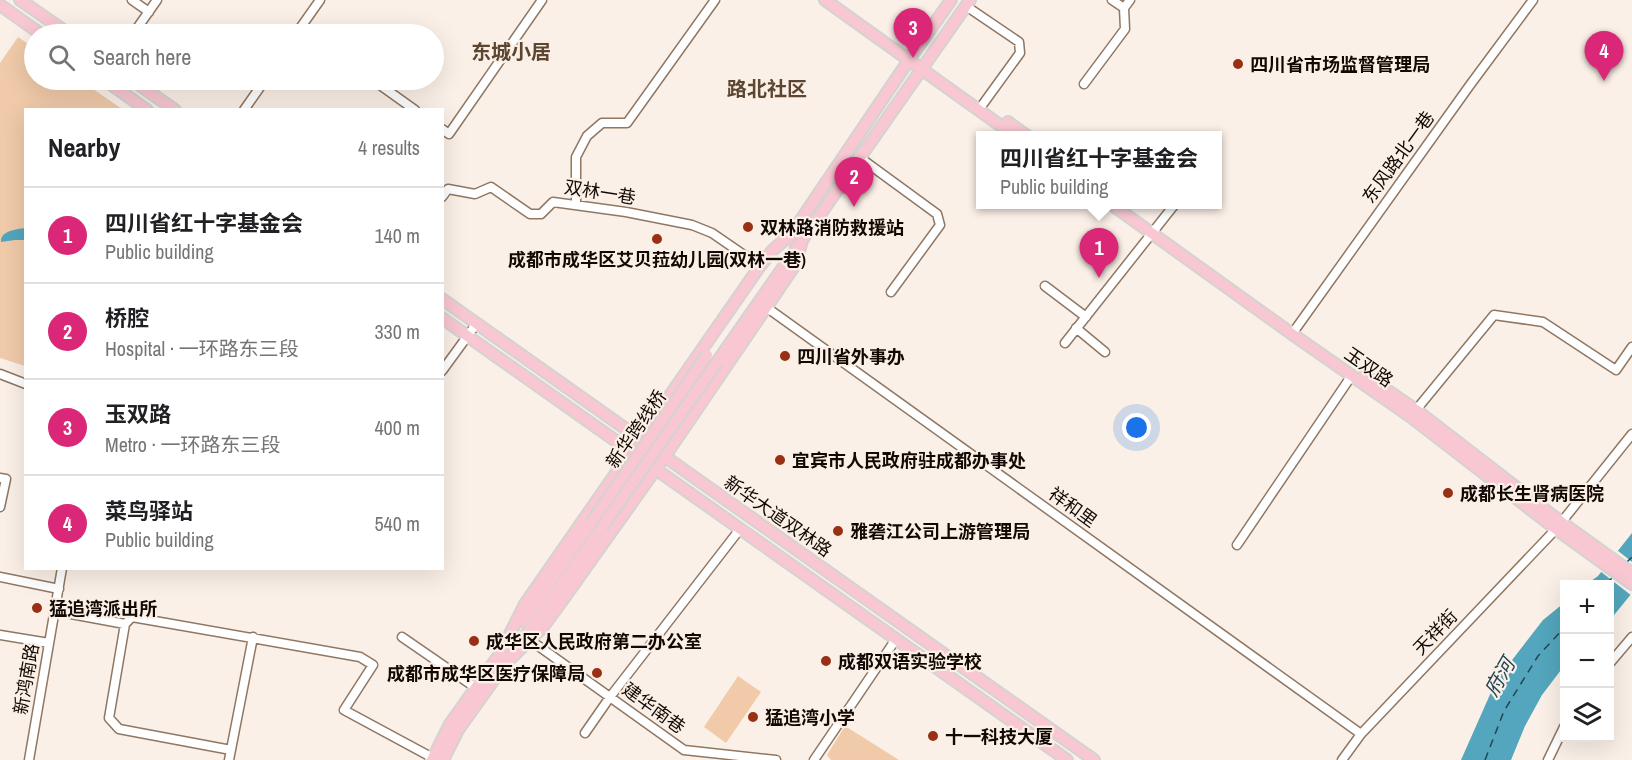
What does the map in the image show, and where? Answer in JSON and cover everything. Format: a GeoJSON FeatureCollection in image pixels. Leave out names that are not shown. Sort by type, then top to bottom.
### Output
{"type":"FeatureCollection","features":[{"type":"Feature","properties":{"kind":"main road"},"geometry":{"type":"LineString","coordinates":[[20,0],[55,24]]}},
{"type":"Feature","properties":{"kind":"main road"},"geometry":{"type":"LineString","coordinates":[[825,0],[911,57]]}},
{"type":"Feature","properties":{"kind":"main road"},"geometry":{"type":"LineString","coordinates":[[837,0],[1010,131]]}},
{"type":"Feature","properties":{"kind":"main road"},"geometry":{"type":"LineString","coordinates":[[503,659],[525,604],[760,266],[791,234],[951,0]]}},
{"type":"Feature","properties":{"kind":"main road"},"geometry":{"type":"LineString","coordinates":[[436,759],[450,724],[476,688],[503,659],[530,640],[543,627],[655,469],[795,265],[802,241],[968,3]]}},
{"type":"Feature","properties":{"kind":"main road"},"geometry":{"type":"LineString","coordinates":[[0,5],[27,24]]}},
{"type":"Feature","properties":{"kind":"main road"},"geometry":{"type":"LineString","coordinates":[[923,66],[1021,131]]}},
{"type":"Feature","properties":{"kind":"main road"},"geometry":{"type":"LineString","coordinates":[[119,90],[144,108]]}},
{"type":"Feature","properties":{"kind":"main road"},"geometry":{"type":"LineString","coordinates":[[146,90],[172,108]]}},
{"type":"Feature","properties":{"kind":"main road","name":"玉双路"},"geometry":{"type":"LineString","coordinates":[[1119,209],[1155,231],[1294,331],[1605,559]]}},
{"type":"Feature","properties":{"kind":"main road","name":"玉双路"},"geometry":{"type":"LineString","coordinates":[[1129,209],[1155,231]]}},
{"type":"Feature","properties":{"kind":"main road","name":"新华跨线桥"},"geometry":{"type":"LineString","coordinates":[[596,525],[707,355],[791,234]]}},
{"type":"Feature","properties":{"kind":"main road","name":"新华跨线桥"},"geometry":{"type":"LineString","coordinates":[[596,525],[717,362],[802,241]]}},
{"type":"Feature","properties":{"kind":"main road","name":"新华大道双林路"},"geometry":{"type":"LineString","coordinates":[[444,300],[1095,760]]}},
{"type":"Feature","properties":{"kind":"main road","name":"新华大道双林路"},"geometry":{"type":"LineString","coordinates":[[444,319],[1063,759]]}},
{"type":"Feature","properties":{"kind":"main road","name":"玉双路"},"geometry":{"type":"LineString","coordinates":[[1294,331],[1416,410],[1559,525]]}},
{"type":"Feature","properties":{"kind":"main road"},"geometry":{"type":"LineString","coordinates":[[436,759],[596,525]]}},
{"type":"Feature","properties":{"kind":"main road"},"geometry":{"type":"LineString","coordinates":[[1605,559],[1632,573]]}},
{"type":"Feature","properties":{"kind":"main road"},"geometry":{"type":"LineString","coordinates":[[1605,559],[1632,584]]}},
{"type":"Feature","properties":{"kind":"street"},"geometry":{"type":"LineString","coordinates":[[132,0],[149,12]]}},
{"type":"Feature","properties":{"kind":"street"},"geometry":{"type":"LineString","coordinates":[[140,24],[157,0]]}},
{"type":"Feature","properties":{"kind":"street"},"geometry":{"type":"LineString","coordinates":[[303,24],[320,0]]}},
{"type":"Feature","properties":{"kind":"street"},"geometry":{"type":"LineString","coordinates":[[444,130],[449,134],[542,0]]}},
{"type":"Feature","properties":{"kind":"street"},"geometry":{"type":"LineString","coordinates":[[576,205],[576,157],[587,136],[602,123],[627,123],[715,0]]}},
{"type":"Feature","properties":{"kind":"street"},"geometry":{"type":"LineString","coordinates":[[1112,0],[1124,8]]}},
{"type":"Feature","properties":{"kind":"street"},"geometry":{"type":"LineString","coordinates":[[1084,84],[1125,29],[1124,8],[1130,0]]}},
{"type":"Feature","properties":{"kind":"street","name":"东风路北一巷"},"geometry":{"type":"LineString","coordinates":[[1294,331],[1533,0]]}},
{"type":"Feature","properties":{"kind":"street"},"geometry":{"type":"LineString","coordinates":[[968,3],[1019,42],[1020,53],[983,104]]}},
{"type":"Feature","properties":{"kind":"street"},"geometry":{"type":"LineString","coordinates":[[245,108],[258,90]]}},
{"type":"Feature","properties":{"kind":"street"},"geometry":{"type":"LineString","coordinates":[[387,90],[412,108]]}},
{"type":"Feature","properties":{"kind":"street"},"geometry":{"type":"LineString","coordinates":[[859,157],[937,214],[940,225],[891,292]]}},
{"type":"Feature","properties":{"kind":"street","name":"双林一巷"},"geometry":{"type":"LineString","coordinates":[[444,194],[448,189],[475,195],[491,188],[530,214],[541,214],[553,202],[626,212],[692,225],[712,232],[760,266]]}},
{"type":"Feature","properties":{"kind":"street"},"geometry":{"type":"LineString","coordinates":[[1065,343],[1171,209]]}},
{"type":"Feature","properties":{"kind":"street"},"geometry":{"type":"LineString","coordinates":[[1045,286],[1086,317]]}},
{"type":"Feature","properties":{"kind":"street","name":"祥和里"},"geometry":{"type":"LineString","coordinates":[[766,307],[1361,734]]}},
{"type":"Feature","properties":{"kind":"street"},"geometry":{"type":"LineString","coordinates":[[1416,410],[1494,315],[1543,322],[1616,370],[1632,347]]}},
{"type":"Feature","properties":{"kind":"street"},"geometry":{"type":"LineString","coordinates":[[444,368],[477,323]]}},
{"type":"Feature","properties":{"kind":"street"},"geometry":{"type":"LineString","coordinates":[[1076,328],[1105,352]]}},
{"type":"Feature","properties":{"kind":"street"},"geometry":{"type":"LineString","coordinates":[[0,374],[24,383]]}},
{"type":"Feature","properties":{"kind":"street"},"geometry":{"type":"LineString","coordinates":[[1237,545],[1352,375]]}},
{"type":"Feature","properties":{"kind":"street","name":"天祥街"},"geometry":{"type":"LineString","coordinates":[[1342,760],[1361,734],[1559,525],[1632,434]]}},
{"type":"Feature","properties":{"kind":"street"},"geometry":{"type":"LineString","coordinates":[[0,478],[6,479],[0,507]]}},
{"type":"Feature","properties":{"kind":"street"},"geometry":{"type":"LineString","coordinates":[[585,733],[610,697],[740,529]]}},
{"type":"Feature","properties":{"kind":"street","name":"新鸿南路"},"geometry":{"type":"LineString","coordinates":[[29,760],[62,570]]}},
{"type":"Feature","properties":{"kind":"street"},"geometry":{"type":"LineString","coordinates":[[0,577],[58,589]]}},
{"type":"Feature","properties":{"kind":"street"},"geometry":{"type":"LineString","coordinates":[[55,611],[125,624]]}},
{"type":"Feature","properties":{"kind":"street"},"geometry":{"type":"LineString","coordinates":[[231,750],[119,729],[109,718],[125,624],[132,617],[360,657],[373,665],[344,710],[436,759]]}},
{"type":"Feature","properties":{"kind":"street"},"geometry":{"type":"LineString","coordinates":[[0,635],[49,643]]}},
{"type":"Feature","properties":{"kind":"street"},"geometry":{"type":"LineString","coordinates":[[1614,658],[1632,636]]}},
{"type":"Feature","properties":{"kind":"street"},"geometry":{"type":"LineString","coordinates":[[229,760],[252,637]]}},
{"type":"Feature","properties":{"kind":"street"},"geometry":{"type":"LineString","coordinates":[[402,637],[476,688]]}},
{"type":"Feature","properties":{"kind":"street"},"geometry":{"type":"LineString","coordinates":[[814,760],[896,639]]}},
{"type":"Feature","properties":{"kind":"street","name":"建华南巷"},"geometry":{"type":"LineString","coordinates":[[530,640],[684,750],[776,760]]}},
{"type":"Feature","properties":{"kind":"street"},"geometry":{"type":"LineString","coordinates":[[1548,760],[1560,735]]}},
{"type":"Feature","properties":{"kind":"street"},"geometry":{"type":"LineString","coordinates":[[682,760],[684,750]]}},
{"type":"Feature","properties":{"kind":"shaded area"},"geometry":{"type":"Polygon","coordinates":[[[18,37],[24,41],[24,90],[94,90],[121,108],[24,108],[24,366],[0,358],[0,63],[18,37]]]}},
{"type":"Feature","properties":{"kind":"shaded area"},"geometry":{"type":"Polygon","coordinates":[[[738,676],[761,692],[726,743],[704,727],[738,676]]]}},
{"type":"Feature","properties":{"kind":"shaded area"},"geometry":{"type":"Polygon","coordinates":[[[845,726],[899,760],[831,760],[827,755],[845,726]]]}},
{"type":"Feature","properties":{"kind":"water"},"geometry":{"type":"Polygon","coordinates":[[[24,228],[24,240],[1,242],[3,235],[24,228]]]}},
{"type":"Feature","properties":{"kind":"water"},"geometry":{"type":"Polygon","coordinates":[[[1632,533],[1632,593],[1614,615],[1614,580],[1592,580],[1632,533]]]}},
{"type":"Feature","properties":{"kind":"water"},"geometry":{"type":"Polygon","coordinates":[[[1560,606],[1560,671],[1542,695],[1525,726],[1511,760],[1461,760],[1492,690],[1502,673],[1543,620],[1560,606]]]}},
{"type":"Feature","properties":{"kind":"pier"},"geometry":{"type":"Polygon","coordinates":[[[1617,550],[1632,562],[1632,596],[1614,580],[1600,571],[1617,550]]]}},
{"type":"Feature","properties":{"kind":"ferry route"},"geometry":{"type":"LineString","coordinates":[[1626,563],[1632,557]]}},
{"type":"Feature","properties":{"kind":"ferry route"},"geometry":{"type":"LineString","coordinates":[[1610,580],[1613,577]]}},
{"type":"Feature","properties":{"kind":"ferry route"},"geometry":{"type":"LineString","coordinates":[[1485,760],[1504,711],[1538,656],[1560,632]]}},
{"type":"Feature","properties":{"kind":"place","name":"玉双路"},"geometry":{"type":"Point","coordinates":[913,58]}},
{"type":"Feature","properties":{"kind":"place","name":"四川省市场监督管理局"},"geometry":{"type":"Point","coordinates":[1238,64]}},
{"type":"Feature","properties":{"kind":"place","name":"菜鸟驿站"},"geometry":{"type":"Point","coordinates":[1604,81]}},
{"type":"Feature","properties":{"kind":"place","name":"桥腔"},"geometry":{"type":"Point","coordinates":[854,207]}},
{"type":"Feature","properties":{"kind":"place","name":"双林路消防救援站"},"geometry":{"type":"Point","coordinates":[748,227]}},
{"type":"Feature","properties":{"kind":"place","name":"成都市成华区艾贝菈幼儿园(双林一巷)"},"geometry":{"type":"Point","coordinates":[657,239]}},
{"type":"Feature","properties":{"kind":"place","name":"四川省红十字基金会"},"geometry":{"type":"Point","coordinates":[1099,278]}},
{"type":"Feature","properties":{"kind":"place","name":"四川省外事办"},"geometry":{"type":"Point","coordinates":[785,356]}},
{"type":"Feature","properties":{"kind":"place","name":"宜宾市人民政府驻成都办事处"},"geometry":{"type":"Point","coordinates":[780,460]}},
{"type":"Feature","properties":{"kind":"place","name":"成都长生肾病医院"},"geometry":{"type":"Point","coordinates":[1448,493]}},
{"type":"Feature","properties":{"kind":"place","name":"雅砻江公司上游管理局"},"geometry":{"type":"Point","coordinates":[838,531]}},
{"type":"Feature","properties":{"kind":"place","name":"猛追湾派出所"},"geometry":{"type":"Point","coordinates":[37,608]}},
{"type":"Feature","properties":{"kind":"place","name":"成华区人民政府第二办公室"},"geometry":{"type":"Point","coordinates":[474,641]}},
{"type":"Feature","properties":{"kind":"place","name":"成都双语实验学校"},"geometry":{"type":"Point","coordinates":[826,661]}},
{"type":"Feature","properties":{"kind":"place","name":"成都市成华区医疗保障局"},"geometry":{"type":"Point","coordinates":[597,673]}},
{"type":"Feature","properties":{"kind":"place","name":"猛追湾小学"},"geometry":{"type":"Point","coordinates":[753,717]}},
{"type":"Feature","properties":{"kind":"place","name":"十一科技大厦"},"geometry":{"type":"Point","coordinates":[933,736]}},
{"type":"Feature","properties":{"kind":"district","name":"东城小居"},"geometry":{"type":"Point","coordinates":[511,51]}},
{"type":"Feature","properties":{"kind":"district","name":"路北社区"},"geometry":{"type":"Point","coordinates":[767,88]}},
{"type":"Feature","properties":{"kind":"water label","name":"府河"},"geometry":{"type":"Point","coordinates":[1499,677]}}]}
